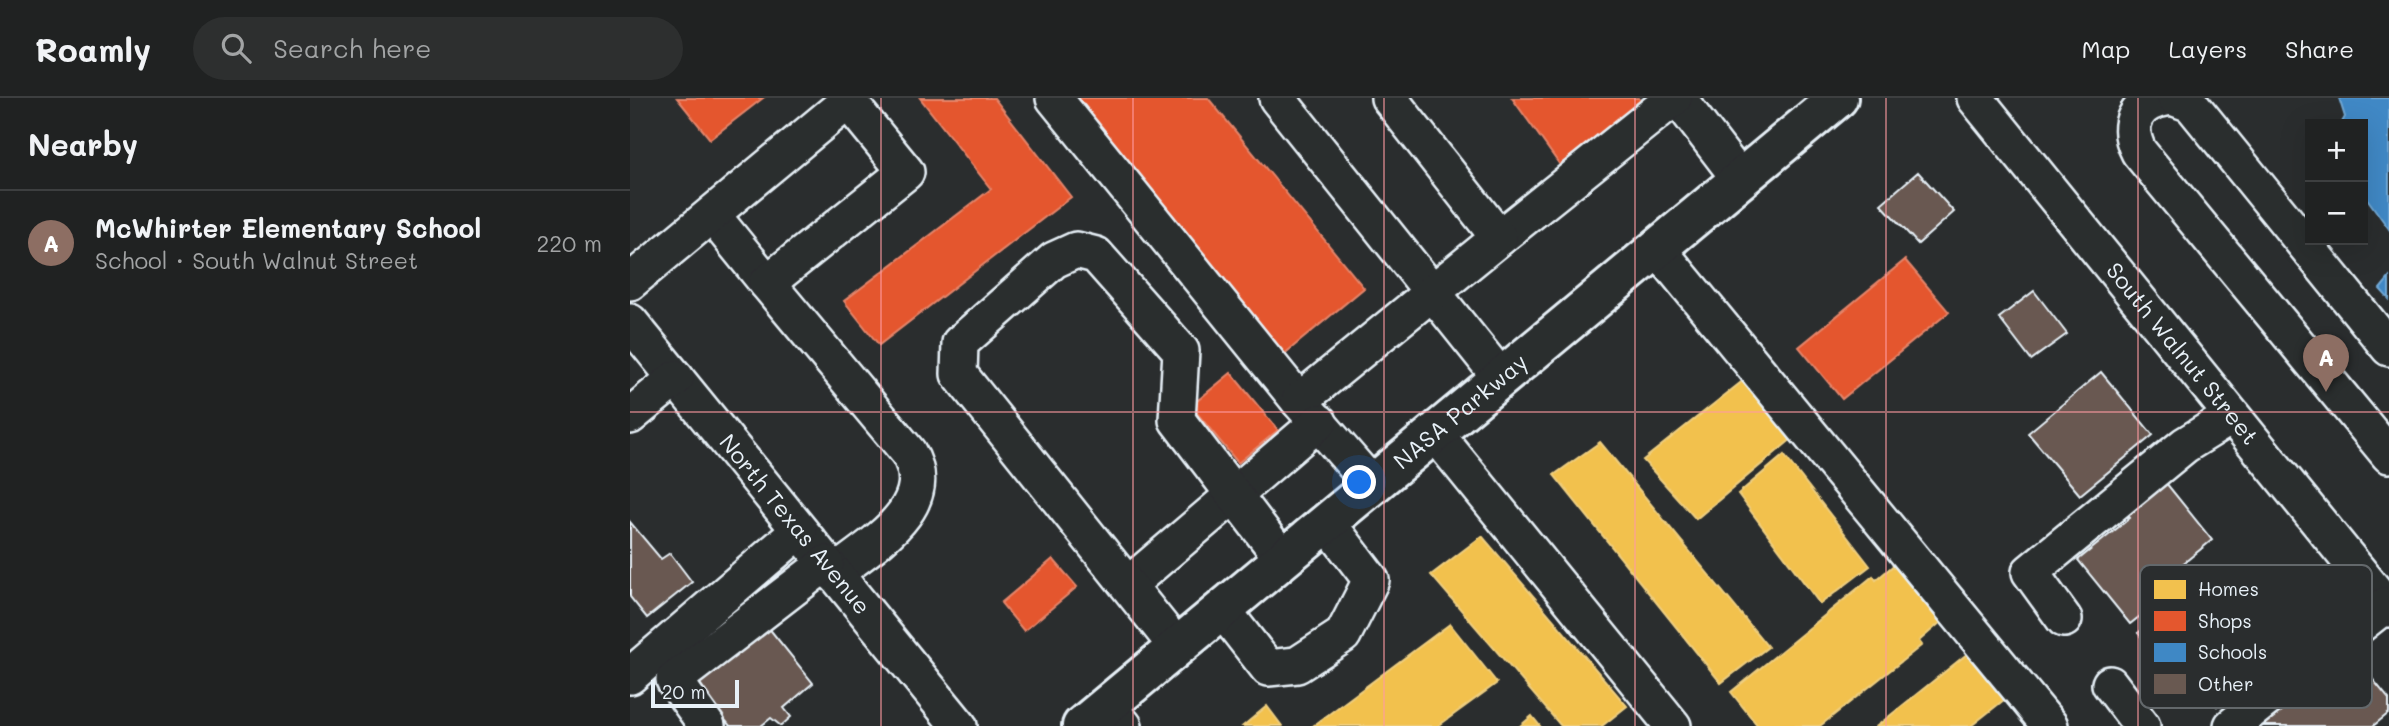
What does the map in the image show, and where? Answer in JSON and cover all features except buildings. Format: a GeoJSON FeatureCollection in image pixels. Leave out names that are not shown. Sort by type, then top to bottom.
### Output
{"type":"FeatureCollection","features":[{"type":"Feature","properties":{"kind":"main road","name":"NASA Parkway"},"geometry":{"type":"LineString","coordinates":[[1104,719],[1177,647],[1838,98]]}},
{"type":"Feature","properties":{"kind":"street"},"geometry":{"type":"LineString","coordinates":[[1054,98],[1372,485]]}},
{"type":"Feature","properties":{"kind":"street"},"geometry":{"type":"LineString","coordinates":[[1277,98],[1501,378]]}},
{"type":"Feature","properties":{"kind":"street"},"geometry":{"type":"LineString","coordinates":[[1389,98],[1499,238]]}},
{"type":"Feature","properties":{"kind":"street","name":"South Walnut Street"},"geometry":{"type":"LineString","coordinates":[[1975,98],[2353,565]]}},
{"type":"Feature","properties":{"kind":"street"},"geometry":{"type":"LineString","coordinates":[[2166,98],[2150,100],[2136,113],[2131,137],[2138,152],[2389,455]]}},
{"type":"Feature","properties":{"kind":"street"},"geometry":{"type":"LineString","coordinates":[[2175,98],[2191,104],[2389,348]]}},
{"type":"Feature","properties":{"kind":"street"},"geometry":{"type":"LineString","coordinates":[[1128,585],[1235,493],[1309,411],[1431,291],[1679,99],[1740,179]]}},
{"type":"Feature","properties":{"kind":"street"},"geometry":{"type":"LineString","coordinates":[[630,282],[849,101],[906,172],[767,283]]}},
{"type":"Feature","properties":{"kind":"street"},"geometry":{"type":"LineString","coordinates":[[708,726],[674,680],[830,568],[884,535],[916,499],[917,472],[908,452],[712,215]]}},
{"type":"Feature","properties":{"kind":"street"},"geometry":{"type":"LineString","coordinates":[[1657,248],[2036,721]]}},
{"type":"Feature","properties":{"kind":"street"},"geometry":{"type":"LineString","coordinates":[[1177,647],[959,374],[960,343],[1054,260],[1076,250],[1096,255],[1181,351],[1177,420],[1283,559]]}},
{"type":"Feature","properties":{"kind":"street","name":"North Texas Avenue"},"geometry":{"type":"LineString","coordinates":[[630,322],[959,726]]}},
{"type":"Feature","properties":{"kind":"street"},"geometry":{"type":"LineString","coordinates":[[630,416],[676,378]]}},
{"type":"Feature","properties":{"kind":"street"},"geometry":{"type":"LineString","coordinates":[[2064,619],[2030,572],[2185,445],[2232,416]]}},
{"type":"Feature","properties":{"kind":"street"},"geometry":{"type":"LineString","coordinates":[[1435,433],[1673,726]]}},
{"type":"Feature","properties":{"kind":"street"},"geometry":{"type":"LineString","coordinates":[[1222,609],[1268,668],[1297,665],[1343,635],[1371,580],[1327,522]]}},
{"type":"Feature","properties":{"kind":"street"},"geometry":{"type":"LineString","coordinates":[[630,676],[799,531]]}},
{"type":"Feature","properties":{"kind":"street","name":"South Walnut Street"},"geometry":{"type":"LineString","coordinates":[[2372,589],[2387,607]]}},
{"type":"Feature","properties":{"kind":"street"},"geometry":{"type":"LineString","coordinates":[[2372,619],[2387,607]]}},
{"type":"Feature","properties":{"kind":"street"},"geometry":{"type":"LineString","coordinates":[[2110,684],[2142,726]]}},
{"type":"Feature","properties":{"kind":"street"},"geometry":{"type":"LineString","coordinates":[[2232,726],[2255,708]]}},
{"type":"Feature","properties":{"kind":"place","name":"McWhirter Elementary School"},"geometry":{"type":"Point","coordinates":[2326,392]}}]}
